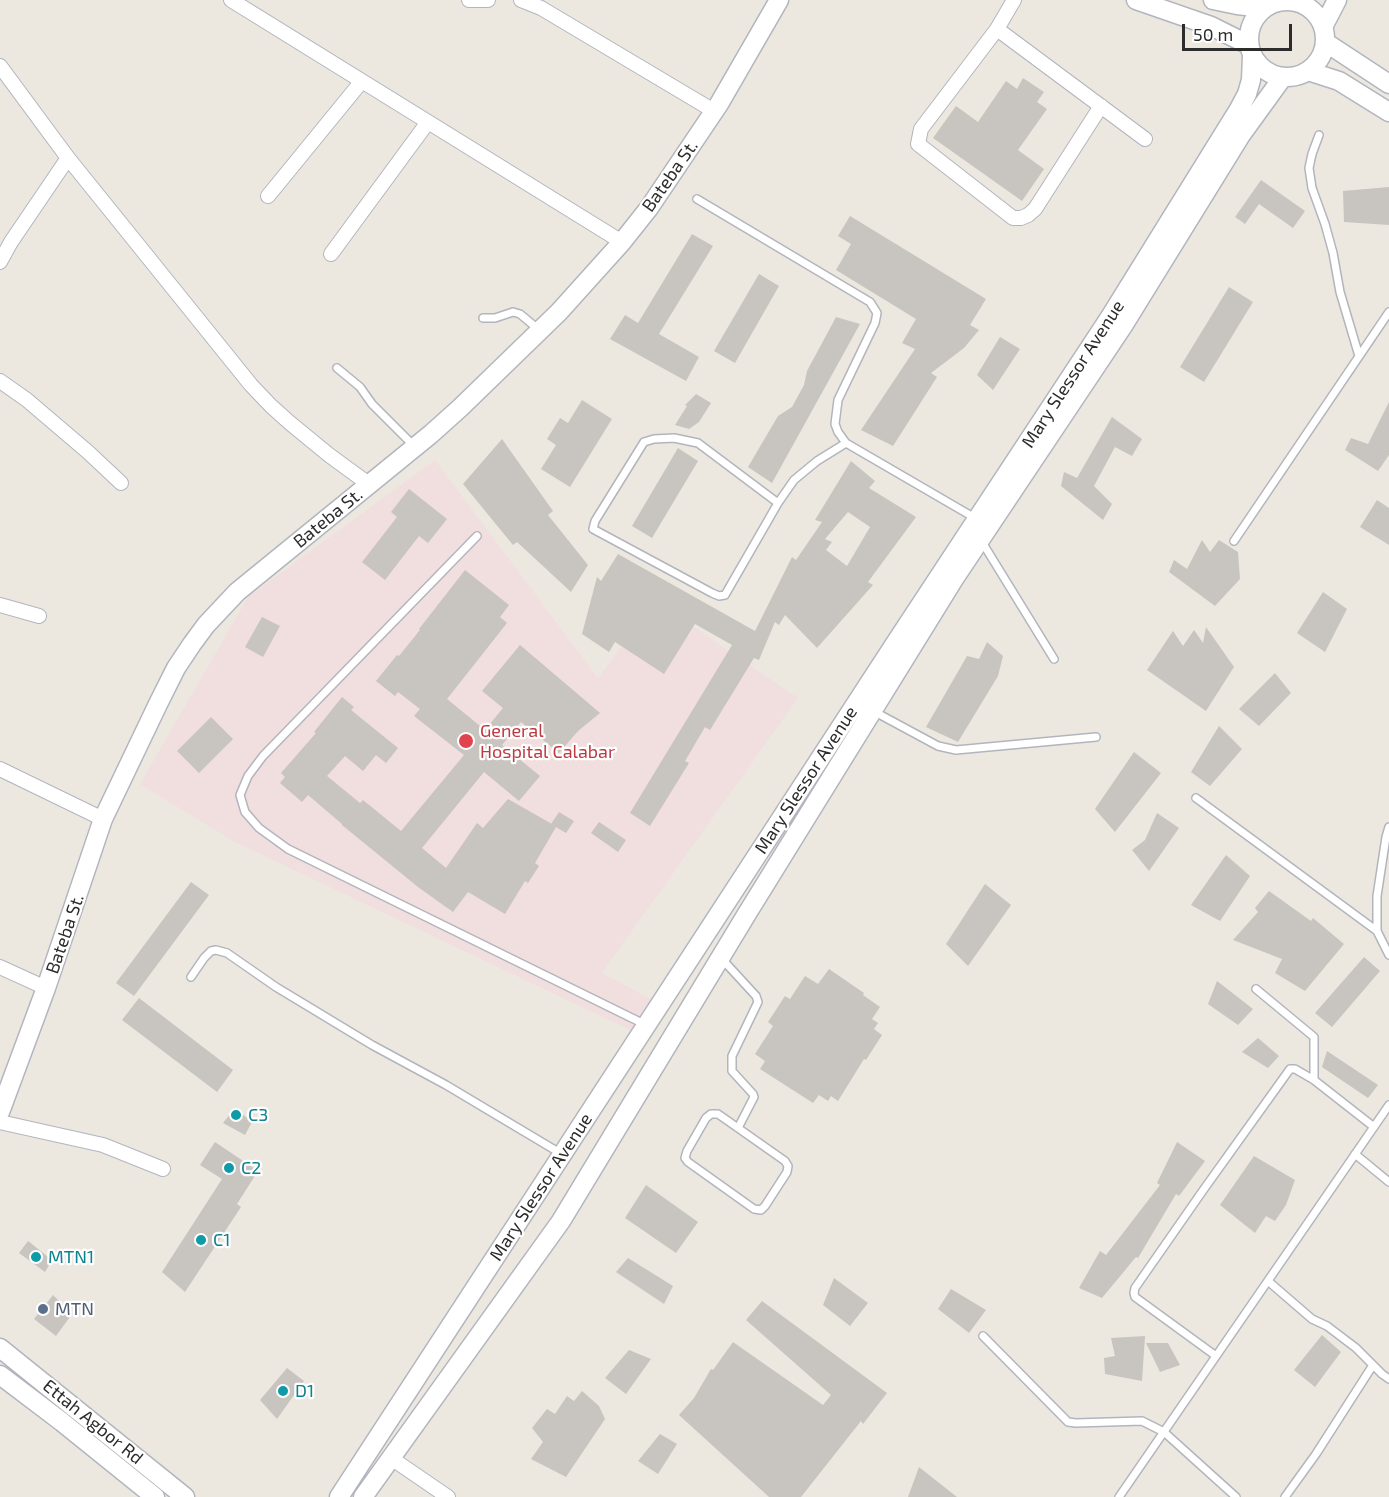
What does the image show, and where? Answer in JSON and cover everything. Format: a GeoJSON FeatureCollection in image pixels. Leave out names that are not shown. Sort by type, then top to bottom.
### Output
{"type":"FeatureCollection","features":[{"type":"Feature","properties":{"kind":"main road","name":"Bateba St."},"geometry":{"type":"LineString","coordinates":[[0,1112],[46,988],[103,819],[176,668],[206,625],[237,592],[370,485],[460,408],[559,312],[622,242],[649,208],[714,111],[779,0]]}},
{"type":"Feature","properties":{"kind":"main road"},"geometry":{"type":"LineString","coordinates":[[1136,0],[1211,27],[1251,50]]}},
{"type":"Feature","properties":{"kind":"main road"},"geometry":{"type":"LineString","coordinates":[[1213,0],[1264,8]]}},
{"type":"Feature","properties":{"kind":"main road"},"geometry":{"type":"LineString","coordinates":[[1337,0],[1324,34],[1322,53],[1308,71],[1296,76],[1282,77],[1260,66],[1251,50],[1250,31],[1255,18],[1264,8],[1285,0],[1308,7],[1317,15],[1324,34],[1385,81]]}},
{"type":"Feature","properties":{"kind":"main road","name":"Mary Slessor Avenue"},"geometry":{"type":"LineString","coordinates":[[339,1497],[1110,317],[1247,94],[1251,80],[1251,50]]}},
{"type":"Feature","properties":{"kind":"main road"},"geometry":{"type":"LineString","coordinates":[[1308,71],[1339,81],[1389,111]]}},
{"type":"Feature","properties":{"kind":"main road","name":"Mary Slessor Avenue"},"geometry":{"type":"LineString","coordinates":[[363,1497],[561,1221],[720,957],[954,579],[1123,326],[1241,135],[1282,77]]}},
{"type":"Feature","properties":{"kind":"main road","name":"Ettah Agbor Rd"},"geometry":{"type":"LineString","coordinates":[[0,1348],[185,1497]]}},
{"type":"Feature","properties":{"kind":"main road","name":"Ettah Agbor Rd"},"geometry":{"type":"LineString","coordinates":[[0,1375],[155,1497]]}},
{"type":"Feature","properties":{"kind":"street"},"geometry":{"type":"LineString","coordinates":[[231,0],[622,242]]}},
{"type":"Feature","properties":{"kind":"street"},"geometry":{"type":"LineString","coordinates":[[469,0],[488,0]]}},
{"type":"Feature","properties":{"kind":"street"},"geometry":{"type":"LineString","coordinates":[[521,0],[559,18],[714,111]]}},
{"type":"Feature","properties":{"kind":"street"},"geometry":{"type":"LineString","coordinates":[[1014,0],[997,29],[921,129],[918,144],[1013,218],[1021,218],[1035,209],[1101,106]]}},
{"type":"Feature","properties":{"kind":"street"},"geometry":{"type":"LineString","coordinates":[[997,29],[1144,139]]}},
{"type":"Feature","properties":{"kind":"street"},"geometry":{"type":"LineString","coordinates":[[0,66],[68,158],[251,386],[329,456],[370,485]]}},
{"type":"Feature","properties":{"kind":"street"},"geometry":{"type":"LineString","coordinates":[[268,196],[362,81]]}},
{"type":"Feature","properties":{"kind":"street"},"geometry":{"type":"LineString","coordinates":[[331,254],[428,122]]}},
{"type":"Feature","properties":{"kind":"street"},"geometry":{"type":"LineString","coordinates":[[0,262],[68,158]]}},
{"type":"Feature","properties":{"kind":"street"},"geometry":{"type":"LineString","coordinates":[[0,381],[27,400],[121,483]]}},
{"type":"Feature","properties":{"kind":"street"},"geometry":{"type":"LineString","coordinates":[[0,605],[39,616]]}},
{"type":"Feature","properties":{"kind":"street"},"geometry":{"type":"LineString","coordinates":[[0,769],[103,819]]}},
{"type":"Feature","properties":{"kind":"street"},"geometry":{"type":"LineString","coordinates":[[0,967],[46,988]]}},
{"type":"Feature","properties":{"kind":"street"},"geometry":{"type":"LineString","coordinates":[[0,1122],[103,1145],[163,1169]]}},
{"type":"Feature","properties":{"kind":"street"},"geometry":{"type":"LineString","coordinates":[[391,1458],[448,1497]]}},
{"type":"Feature","properties":{"kind":"lane"},"geometry":{"type":"LineString","coordinates":[[1319,135],[1309,168],[1312,188],[1325,224],[1340,292],[1359,356]]}},
{"type":"Feature","properties":{"kind":"lane"},"geometry":{"type":"LineString","coordinates":[[697,199],[870,302],[877,313],[875,323],[838,400],[835,424],[838,432],[846,443],[977,519]]}},
{"type":"Feature","properties":{"kind":"lane"},"geometry":{"type":"LineString","coordinates":[[483,318],[495,318],[513,312],[525,317],[540,331]]}},
{"type":"Feature","properties":{"kind":"lane"},"geometry":{"type":"LineString","coordinates":[[1234,541],[1389,312]]}},
{"type":"Feature","properties":{"kind":"lane"},"geometry":{"type":"LineString","coordinates":[[337,368],[360,387],[372,404],[415,447]]}},
{"type":"Feature","properties":{"kind":"lane"},"geometry":{"type":"LineString","coordinates":[[778,502],[698,443],[674,438],[654,439],[644,442],[595,521],[593,529],[719,596],[725,595],[778,502],[794,480],[816,461],[846,443]]}},
{"type":"Feature","properties":{"kind":"lane"},"geometry":{"type":"LineString","coordinates":[[477,536],[263,756],[248,776],[240,795],[245,812],[259,828],[288,849],[647,1025]]}},
{"type":"Feature","properties":{"kind":"lane"},"geometry":{"type":"LineString","coordinates":[[980,540],[1054,658]]}},
{"type":"Feature","properties":{"kind":"lane"},"geometry":{"type":"LineString","coordinates":[[872,711],[938,746],[956,750],[1096,737]]}},
{"type":"Feature","properties":{"kind":"lane"},"geometry":{"type":"LineString","coordinates":[[1196,798],[1377,931]]}},
{"type":"Feature","properties":{"kind":"lane"},"geometry":{"type":"LineString","coordinates":[[1389,827],[1377,896],[1377,931],[1389,955]]}},
{"type":"Feature","properties":{"kind":"lane"},"geometry":{"type":"LineString","coordinates":[[191,977],[204,957],[211,951],[226,953],[276,987],[372,1045],[446,1085],[562,1155]]}},
{"type":"Feature","properties":{"kind":"lane"},"geometry":{"type":"LineString","coordinates":[[720,957],[756,996],[758,1002],[732,1056],[732,1071],[754,1097],[738,1128]]}},
{"type":"Feature","properties":{"kind":"lane"},"geometry":{"type":"LineString","coordinates":[[1256,989],[1314,1037],[1314,1080]]}},
{"type":"Feature","properties":{"kind":"lane"},"geometry":{"type":"LineString","coordinates":[[1216,1356],[1135,1297],[1134,1293],[1204,1189],[1290,1069],[1314,1080],[1374,1127]]}},
{"type":"Feature","properties":{"kind":"lane"},"geometry":{"type":"LineString","coordinates":[[1119,1497],[1389,1105]]}},
{"type":"Feature","properties":{"kind":"lane"},"geometry":{"type":"LineString","coordinates":[[711,1114],[718,1114],[738,1128],[785,1161],[788,1166],[787,1172],[761,1210],[754,1209],[685,1158],[706,1118],[711,1114]]}},
{"type":"Feature","properties":{"kind":"lane"},"geometry":{"type":"LineString","coordinates":[[1355,1154],[1389,1182]]}},
{"type":"Feature","properties":{"kind":"lane"},"geometry":{"type":"LineString","coordinates":[[1268,1281],[1312,1319],[1326,1326],[1356,1348],[1389,1379]]}},
{"type":"Feature","properties":{"kind":"lane"},"geometry":{"type":"LineString","coordinates":[[983,1336],[1068,1422],[1142,1421],[1164,1432],[1236,1497]]}},
{"type":"Feature","properties":{"kind":"lane"},"geometry":{"type":"LineString","coordinates":[[1285,1497],[1316,1454],[1373,1365]]}},
{"type":"Feature","properties":{"kind":"shaded area","name":"General Hospital Calabar"},"geometry":{"type":"Polygon","coordinates":[[[435,460],[598,678],[649,609],[689,636],[694,627],[798,698],[602,973],[651,999],[632,1031],[233,841],[140,784],[248,597],[435,460]]]}},
{"type":"Feature","properties":{"kind":"building"},"geometry":{"type":"Polygon","coordinates":[[[1023,78],[1044,92],[1037,102],[1047,109],[1018,150],[1044,169],[1022,201],[933,138],[956,106],[978,122],[1006,81],[1017,89],[1023,78]]]}},
{"type":"Feature","properties":{"kind":"building"},"geometry":{"type":"Polygon","coordinates":[[[1261,180],[1305,211],[1293,228],[1259,204],[1245,224],[1235,217],[1261,180]]]}},
{"type":"Feature","properties":{"kind":"building"},"geometry":{"type":"Polygon","coordinates":[[[1389,187],[1389,225],[1344,222],[1343,191],[1389,187]]]}},
{"type":"Feature","properties":{"kind":"building"},"geometry":{"type":"Polygon","coordinates":[[[850,216],[986,299],[970,325],[979,330],[964,348],[931,373],[937,377],[893,446],[861,430],[915,349],[902,343],[916,319],[836,270],[851,244],[838,236],[850,216]]]}},
{"type":"Feature","properties":{"kind":"building"},"geometry":{"type":"Polygon","coordinates":[[[692,234],[713,246],[659,334],[699,357],[686,381],[610,339],[625,315],[638,323],[692,234]]]}},
{"type":"Feature","properties":{"kind":"building"},"geometry":{"type":"Polygon","coordinates":[[[759,274],[779,286],[735,363],[714,351],[759,274]]]}},
{"type":"Feature","properties":{"kind":"building"},"geometry":{"type":"Polygon","coordinates":[[[1229,287],[1253,302],[1204,382],[1180,367],[1229,287]]]}},
{"type":"Feature","properties":{"kind":"building"},"geometry":{"type":"Polygon","coordinates":[[[836,317],[860,324],[772,483],[748,467],[778,416],[792,407],[804,385],[807,371],[836,317]]]}},
{"type":"Feature","properties":{"kind":"building"},"geometry":{"type":"Polygon","coordinates":[[[1000,337],[1020,349],[993,390],[977,375],[1000,337]]]}},
{"type":"Feature","properties":{"kind":"building"},"geometry":{"type":"Polygon","coordinates":[[[696,394],[711,403],[699,422],[689,429],[675,425],[687,406],[685,405],[696,394]]]}},
{"type":"Feature","properties":{"kind":"building"},"geometry":{"type":"Polygon","coordinates":[[[582,400],[612,419],[570,487],[541,469],[556,445],[547,439],[560,418],[568,423],[582,400]]]}},
{"type":"Feature","properties":{"kind":"building"},"geometry":{"type":"Polygon","coordinates":[[[1389,402],[1389,455],[1378,471],[1345,450],[1351,438],[1368,444],[1389,402]]]}},
{"type":"Feature","properties":{"kind":"building"},"geometry":{"type":"Polygon","coordinates":[[[1112,417],[1142,439],[1132,456],[1115,447],[1094,486],[1112,504],[1103,520],[1061,486],[1064,472],[1077,478],[1112,417]]]}},
{"type":"Feature","properties":{"kind":"building"},"geometry":{"type":"Polygon","coordinates":[[[502,439],[553,511],[548,515],[588,565],[571,592],[517,542],[513,545],[463,484],[502,439]]]}},
{"type":"Feature","properties":{"kind":"building"},"geometry":{"type":"Polygon","coordinates":[[[678,448],[698,461],[652,538],[632,526],[678,448]]]}},
{"type":"Feature","properties":{"kind":"building"},"geometry":{"type":"Polygon","coordinates":[[[851,461],[875,481],[869,488],[916,517],[868,582],[873,585],[817,648],[785,615],[779,625],[775,622],[759,660],[754,658],[710,730],[705,727],[685,761],[689,763],[650,826],[630,813],[732,645],[695,624],[664,674],[615,642],[609,652],[582,634],[597,577],[601,581],[618,554],[755,631],[792,557],[796,560],[822,522],[815,520],[851,461]],[[848,512],[825,539],[832,542],[826,550],[847,566],[870,527],[848,512]]]}},
{"type":"Feature","properties":{"kind":"building"},"geometry":{"type":"Polygon","coordinates":[[[409,489],[447,519],[428,543],[419,536],[385,580],[362,562],[397,517],[391,512],[409,489]]]}},
{"type":"Feature","properties":{"kind":"building"},"geometry":{"type":"Polygon","coordinates":[[[1377,500],[1389,508],[1389,545],[1360,527],[1377,500]]]}},
{"type":"Feature","properties":{"kind":"building"},"geometry":{"type":"Polygon","coordinates":[[[1202,540],[1210,552],[1219,540],[1238,552],[1240,579],[1215,606],[1169,572],[1174,560],[1187,569],[1202,540]]]}},
{"type":"Feature","properties":{"kind":"building"},"geometry":{"type":"Polygon","coordinates":[[[465,570],[509,605],[500,617],[507,623],[447,699],[485,730],[503,708],[482,691],[520,645],[600,713],[578,731],[559,753],[521,722],[502,745],[540,776],[519,801],[484,772],[422,848],[446,868],[477,823],[483,828],[508,799],[551,824],[559,812],[574,821],[566,833],[556,827],[535,863],[539,866],[528,883],[525,881],[505,914],[468,892],[453,912],[418,887],[308,795],[302,802],[280,783],[285,777],[281,773],[316,733],[314,732],[342,697],[354,707],[351,710],[398,748],[386,763],[376,755],[363,771],[345,756],[327,776],[360,803],[363,800],[401,831],[464,755],[414,716],[420,709],[398,692],[395,696],[376,681],[420,630],[465,570]]]}},
{"type":"Feature","properties":{"kind":"building"},"geometry":{"type":"Polygon","coordinates":[[[1323,592],[1347,609],[1325,652],[1297,633],[1323,592]]]}},
{"type":"Feature","properties":{"kind":"building"},"geometry":{"type":"Polygon","coordinates":[[[262,617],[280,626],[263,657],[245,647],[262,617]]]}},
{"type":"Feature","properties":{"kind":"building"},"geometry":{"type":"Polygon","coordinates":[[[1206,627],[1234,667],[1206,711],[1147,670],[1173,631],[1183,646],[1194,630],[1203,643],[1206,627]]]}},
{"type":"Feature","properties":{"kind":"building"},"geometry":{"type":"Polygon","coordinates":[[[987,642],[1003,656],[998,676],[958,742],[926,727],[967,656],[979,659],[987,642]]]}},
{"type":"Feature","properties":{"kind":"building"},"geometry":{"type":"Polygon","coordinates":[[[1275,673],[1291,693],[1259,726],[1239,709],[1275,673]]]}},
{"type":"Feature","properties":{"kind":"building"},"geometry":{"type":"Polygon","coordinates":[[[211,717],[233,739],[199,773],[177,751],[211,717]]]}},
{"type":"Feature","properties":{"kind":"building"},"geometry":{"type":"Polygon","coordinates":[[[1219,726],[1242,749],[1210,786],[1191,772],[1219,726]]]}},
{"type":"Feature","properties":{"kind":"building"},"geometry":{"type":"Polygon","coordinates":[[[1134,752],[1161,773],[1115,832],[1095,809],[1134,752]]]}},
{"type":"Feature","properties":{"kind":"building"},"geometry":{"type":"Polygon","coordinates":[[[1157,813],[1179,828],[1149,871],[1132,850],[1145,840],[1157,813]]]}},
{"type":"Feature","properties":{"kind":"building"},"geometry":{"type":"Polygon","coordinates":[[[599,822],[626,840],[618,852],[591,833],[599,822]]]}},
{"type":"Feature","properties":{"kind":"building"},"geometry":{"type":"Polygon","coordinates":[[[1226,855],[1250,876],[1220,921],[1191,905],[1226,855]]]}},
{"type":"Feature","properties":{"kind":"building"},"geometry":{"type":"Polygon","coordinates":[[[191,882],[209,895],[134,996],[116,983],[191,882]]]}},
{"type":"Feature","properties":{"kind":"building"},"geometry":{"type":"Polygon","coordinates":[[[985,884],[1011,905],[968,966],[946,944],[985,884]]]}},
{"type":"Feature","properties":{"kind":"building"},"geometry":{"type":"Polygon","coordinates":[[[1269,891],[1311,921],[1313,918],[1344,944],[1305,991],[1275,973],[1282,959],[1233,940],[1258,912],[1255,908],[1269,891]]]}},
{"type":"Feature","properties":{"kind":"building"},"geometry":{"type":"Polygon","coordinates":[[[1364,957],[1380,971],[1332,1027],[1315,1013],[1364,957]]]}},
{"type":"Feature","properties":{"kind":"building"},"geometry":{"type":"Polygon","coordinates":[[[829,969],[880,1007],[872,1019],[878,1023],[874,1029],[882,1035],[838,1101],[831,1096],[828,1101],[819,1095],[813,1103],[760,1069],[765,1061],[755,1054],[773,1026],[768,1022],[785,996],[790,999],[805,976],[818,984],[829,969]]]}},
{"type":"Feature","properties":{"kind":"building"},"geometry":{"type":"Polygon","coordinates":[[[1217,981],[1253,1009],[1238,1025],[1208,1004],[1217,981]]]}},
{"type":"Feature","properties":{"kind":"building"},"geometry":{"type":"Polygon","coordinates":[[[139,998],[233,1070],[217,1092],[122,1020],[139,998]]]}},
{"type":"Feature","properties":{"kind":"building"},"geometry":{"type":"Polygon","coordinates":[[[1258,1038],[1279,1056],[1268,1068],[1242,1052],[1258,1038]]]}},
{"type":"Feature","properties":{"kind":"building"},"geometry":{"type":"Polygon","coordinates":[[[1327,1051],[1378,1085],[1368,1098],[1322,1067],[1327,1051]]]}},
{"type":"Feature","properties":{"kind":"building","name":"C3"},"geometry":{"type":"Polygon","coordinates":[[[235,1108],[252,1122],[245,1135],[223,1123],[235,1108]]]}},
{"type":"Feature","properties":{"kind":"building","name":"C1"},"geometry":{"type":"Polygon","coordinates":[[[215,1142],[258,1171],[237,1204],[241,1207],[185,1292],[162,1272],[222,1179],[200,1165],[215,1142]]]}},
{"type":"Feature","properties":{"kind":"building"},"geometry":{"type":"Polygon","coordinates":[[[1177,1142],[1205,1161],[1179,1196],[1176,1194],[1138,1258],[1136,1257],[1102,1298],[1079,1288],[1100,1251],[1106,1255],[1160,1185],[1157,1183],[1177,1142]]]}},
{"type":"Feature","properties":{"kind":"building"},"geometry":{"type":"Polygon","coordinates":[[[1254,1156],[1295,1180],[1286,1205],[1275,1221],[1266,1216],[1255,1233],[1220,1205],[1254,1156]]]}},
{"type":"Feature","properties":{"kind":"building"},"geometry":{"type":"Polygon","coordinates":[[[646,1185],[698,1222],[676,1253],[625,1218],[646,1185]]]}},
{"type":"Feature","properties":{"kind":"building","name":"MTN1"},"geometry":{"type":"Polygon","coordinates":[[[28,1241],[52,1260],[45,1272],[19,1253],[28,1241]]]}},
{"type":"Feature","properties":{"kind":"building"},"geometry":{"type":"Polygon","coordinates":[[[628,1258],[673,1286],[664,1304],[616,1272],[628,1258]]]}},
{"type":"Feature","properties":{"kind":"building"},"geometry":{"type":"Polygon","coordinates":[[[834,1278],[868,1303],[850,1326],[823,1305],[834,1278]]]}},
{"type":"Feature","properties":{"kind":"building"},"geometry":{"type":"Polygon","coordinates":[[[951,1289],[986,1310],[969,1333],[938,1309],[951,1289]]]}},
{"type":"Feature","properties":{"kind":"building"},"geometry":{"type":"Polygon","coordinates":[[[53,1295],[72,1314],[56,1336],[34,1319],[53,1295]]]}},
{"type":"Feature","properties":{"kind":"building"},"geometry":{"type":"Polygon","coordinates":[[[762,1301],[887,1393],[863,1424],[861,1421],[801,1497],[769,1497],[679,1415],[694,1398],[711,1369],[713,1370],[733,1342],[823,1405],[831,1395],[746,1320],[762,1301]]]}},
{"type":"Feature","properties":{"kind":"building"},"geometry":{"type":"Polygon","coordinates":[[[1322,1335],[1341,1352],[1315,1387],[1294,1370],[1322,1335]]]}},
{"type":"Feature","properties":{"kind":"building"},"geometry":{"type":"Polygon","coordinates":[[[1145,1336],[1142,1381],[1105,1374],[1104,1358],[1115,1356],[1111,1338],[1145,1336]]]}},
{"type":"Feature","properties":{"kind":"building"},"geometry":{"type":"Polygon","coordinates":[[[1146,1343],[1168,1343],[1180,1365],[1160,1372],[1146,1343]]]}},
{"type":"Feature","properties":{"kind":"building"},"geometry":{"type":"Polygon","coordinates":[[[629,1350],[651,1359],[626,1394],[605,1378],[629,1350]]]}},
{"type":"Feature","properties":{"kind":"building","name":"D1"},"geometry":{"type":"Polygon","coordinates":[[[287,1368],[304,1381],[277,1419],[260,1400],[287,1368]]]}},
{"type":"Feature","properties":{"kind":"building"},"geometry":{"type":"Polygon","coordinates":[[[582,1391],[599,1406],[605,1419],[566,1477],[531,1459],[543,1442],[532,1428],[547,1409],[555,1414],[567,1396],[574,1401],[582,1391]]]}},
{"type":"Feature","properties":{"kind":"building"},"geometry":{"type":"Polygon","coordinates":[[[660,1434],[677,1444],[658,1474],[638,1461],[660,1434]]]}},
{"type":"Feature","properties":{"kind":"building"},"geometry":{"type":"Polygon","coordinates":[[[919,1467],[957,1497],[908,1497],[919,1467]]]}},
{"type":"Feature","properties":{"kind":"place","name":"General Hospital Calabar"},"geometry":{"type":"Point","coordinates":[466,741]}},
{"type":"Feature","properties":{"kind":"place","name":"C3"},"geometry":{"type":"Point","coordinates":[236,1115]}},
{"type":"Feature","properties":{"kind":"place","name":"C2"},"geometry":{"type":"Point","coordinates":[229,1168]}},
{"type":"Feature","properties":{"kind":"place","name":"C1"},"geometry":{"type":"Point","coordinates":[201,1240]}},
{"type":"Feature","properties":{"kind":"place","name":"MTN1"},"geometry":{"type":"Point","coordinates":[36,1257]}},
{"type":"Feature","properties":{"kind":"place","name":"MTN"},"geometry":{"type":"Point","coordinates":[43,1309]}},
{"type":"Feature","properties":{"kind":"place","name":"D1"},"geometry":{"type":"Point","coordinates":[283,1391]}}]}
